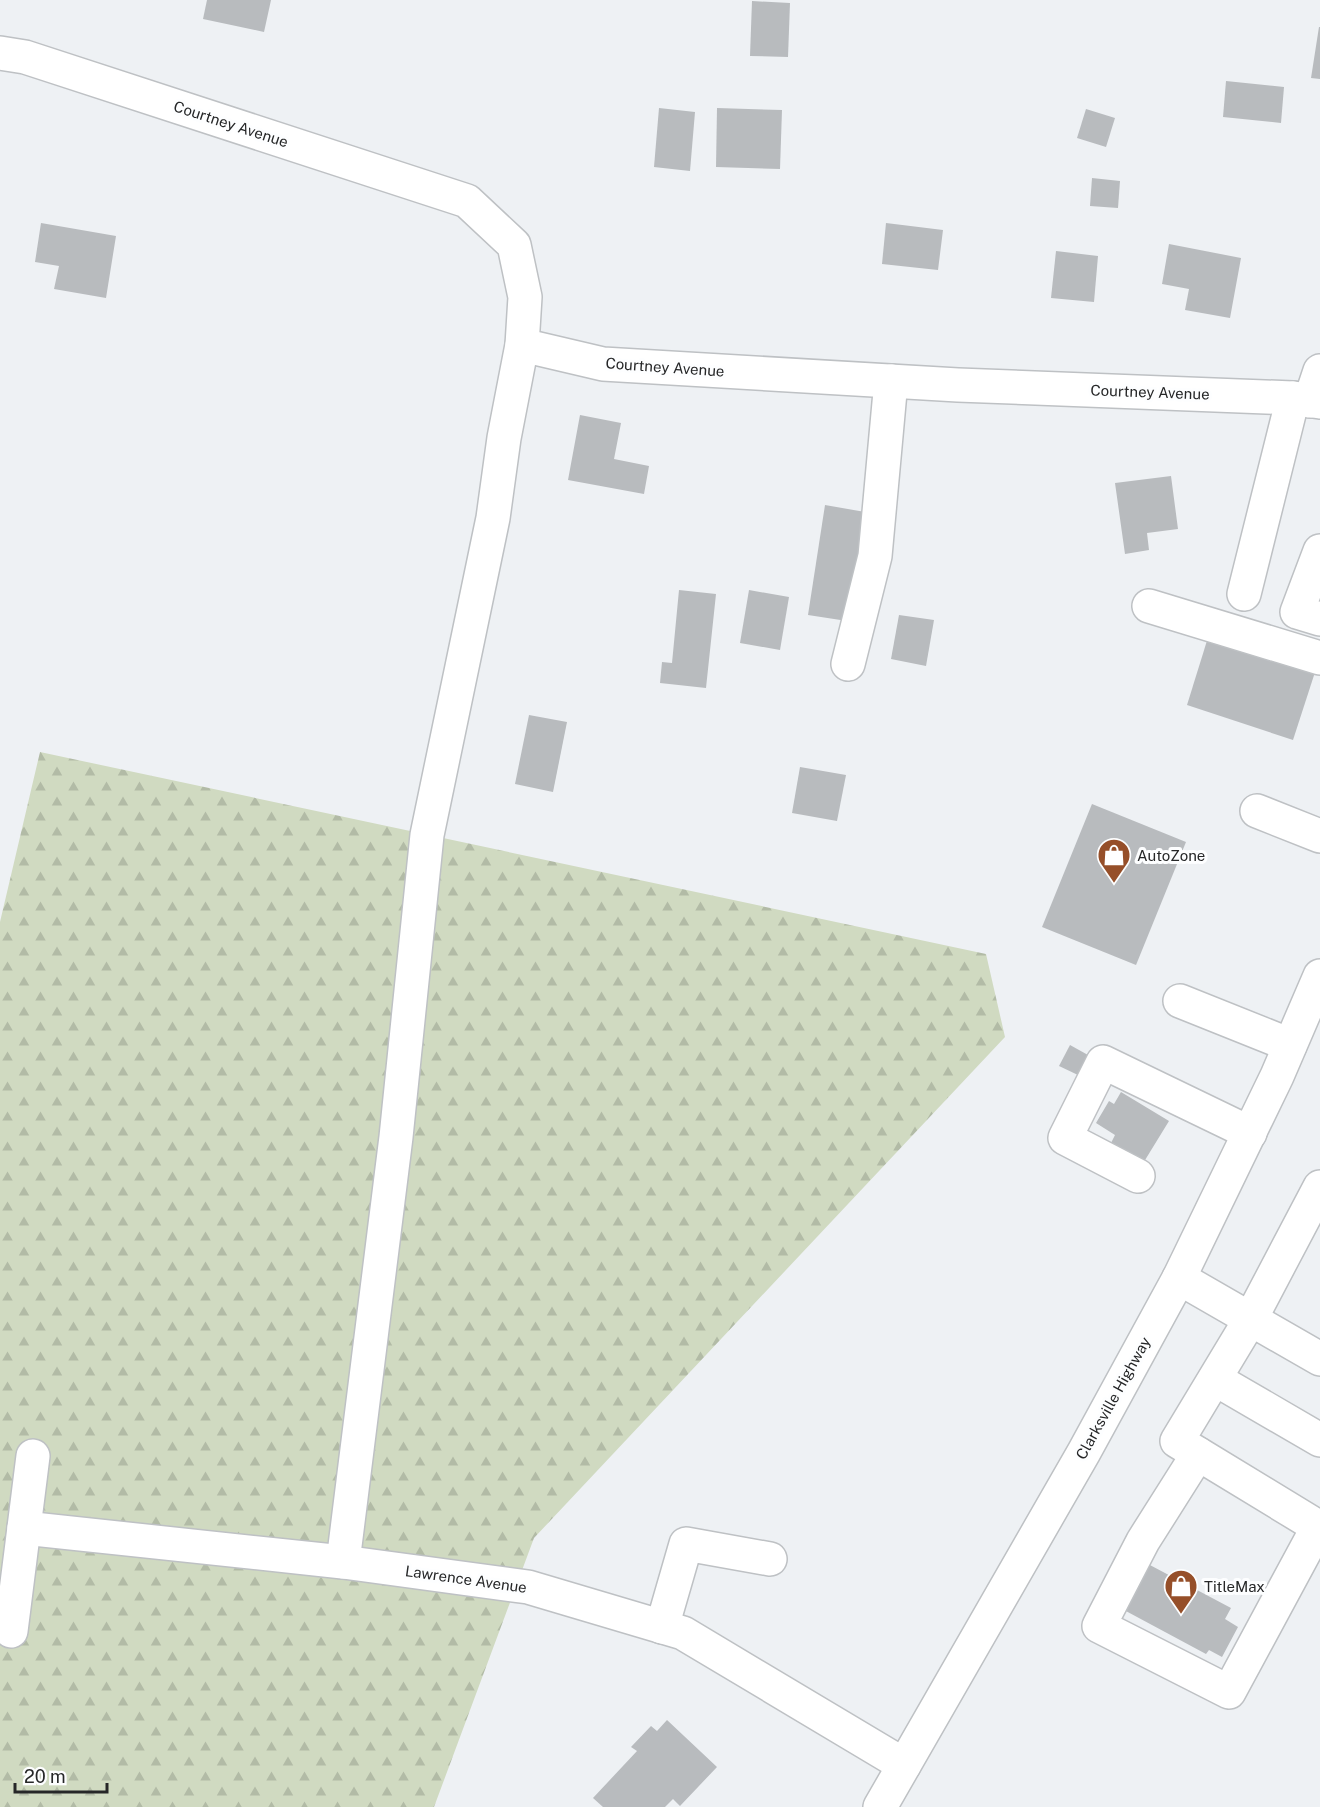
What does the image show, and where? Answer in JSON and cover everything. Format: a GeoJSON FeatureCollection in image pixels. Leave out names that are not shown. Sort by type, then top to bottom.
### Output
{"type":"FeatureCollection","features":[{"type":"Feature","properties":{"kind":"street","name":"Courtney Avenue"},"geometry":{"type":"LineString","coordinates":[[0,53],[37,60],[467,201],[514,245],[525,297],[522,345],[603,364],[891,381],[1311,393]]}},
{"type":"Feature","properties":{"kind":"street"},"geometry":{"type":"LineString","coordinates":[[343,1562],[396,1137],[428,835],[493,518],[504,438],[522,345]]}},
{"type":"Feature","properties":{"kind":"street"},"geometry":{"type":"LineString","coordinates":[[848,664],[875,556],[891,381]]}},
{"type":"Feature","properties":{"kind":"street"},"geometry":{"type":"LineString","coordinates":[[1244,594],[1311,393]]}},
{"type":"Feature","properties":{"kind":"street"},"geometry":{"type":"LineString","coordinates":[[1320,551],[1297,612],[1320,619]]}},
{"type":"Feature","properties":{"kind":"street"},"geometry":{"type":"LineString","coordinates":[[1149,606],[1320,658]]}},
{"type":"Feature","properties":{"kind":"street"},"geometry":{"type":"LineString","coordinates":[[1257,811],[1320,836]]}},
{"type":"Feature","properties":{"kind":"street","name":"Clarksville Highway"},"geometry":{"type":"LineString","coordinates":[[880,1807],[1084,1452],[1179,1278],[1250,1132],[1320,976]]}},
{"type":"Feature","properties":{"kind":"street"},"geometry":{"type":"LineString","coordinates":[[1180,1001],[1290,1045]]}},
{"type":"Feature","properties":{"kind":"street"},"geometry":{"type":"LineString","coordinates":[[1138,1176],[1065,1138],[1103,1062],[1250,1132]]}},
{"type":"Feature","properties":{"kind":"street"},"geometry":{"type":"LineString","coordinates":[[1188,1447],[1319,1527],[1229,1692],[1098,1626],[1143,1541],[1188,1447],[1215,1379],[1250,1320],[1320,1187]]}},
{"type":"Feature","properties":{"kind":"street"},"geometry":{"type":"LineString","coordinates":[[1179,1278],[1320,1359]]}},
{"type":"Feature","properties":{"kind":"street"},"geometry":{"type":"LineString","coordinates":[[1215,1379],[1320,1440]]}},
{"type":"Feature","properties":{"kind":"street"},"geometry":{"type":"LineString","coordinates":[[11,1631],[33,1456]]}},
{"type":"Feature","properties":{"kind":"street","name":"Lawrence Avenue"},"geometry":{"type":"LineString","coordinates":[[24,1528],[343,1562],[528,1587],[683,1633],[904,1765]]}},
{"type":"Feature","properties":{"kind":"street"},"geometry":{"type":"LineString","coordinates":[[662,1627],[686,1544],[770,1559]]}},
{"type":"Feature","properties":{"kind":"green space"},"geometry":{"type":"Polygon","coordinates":[[[40,752],[986,954],[1005,1037],[534,1538],[434,1807],[0,1807],[0,922],[40,752]]]}},
{"type":"Feature","properties":{"kind":"building"},"geometry":{"type":"Polygon","coordinates":[[[207,0],[271,0],[264,32],[203,19],[207,0]]]}},
{"type":"Feature","properties":{"kind":"building"},"geometry":{"type":"Polygon","coordinates":[[[752,1],[790,3],[788,57],[750,56],[752,1]]]}},
{"type":"Feature","properties":{"kind":"building"},"geometry":{"type":"Polygon","coordinates":[[[1320,27],[1320,79],[1311,78],[1320,27]]]}},
{"type":"Feature","properties":{"kind":"building"},"geometry":{"type":"Polygon","coordinates":[[[1226,81],[1284,87],[1281,123],[1223,117],[1226,81]]]}},
{"type":"Feature","properties":{"kind":"building"},"geometry":{"type":"Polygon","coordinates":[[[659,108],[695,112],[690,171],[654,167],[659,108]]]}},
{"type":"Feature","properties":{"kind":"building"},"geometry":{"type":"Polygon","coordinates":[[[717,108],[782,110],[780,169],[716,167],[717,108]]]}},
{"type":"Feature","properties":{"kind":"building"},"geometry":{"type":"Polygon","coordinates":[[[1086,109],[1115,118],[1106,147],[1077,138],[1086,109]]]}},
{"type":"Feature","properties":{"kind":"building"},"geometry":{"type":"Polygon","coordinates":[[[1092,178],[1120,181],[1118,208],[1090,206],[1092,178]]]}},
{"type":"Feature","properties":{"kind":"building"},"geometry":{"type":"Polygon","coordinates":[[[41,223],[116,236],[106,298],[54,289],[59,266],[35,262],[41,223]]]}},
{"type":"Feature","properties":{"kind":"building"},"geometry":{"type":"Polygon","coordinates":[[[886,223],[943,230],[938,270],[882,264],[886,223]]]}},
{"type":"Feature","properties":{"kind":"building"},"geometry":{"type":"Polygon","coordinates":[[[1169,244],[1241,258],[1230,318],[1185,310],[1189,289],[1162,284],[1169,244]]]}},
{"type":"Feature","properties":{"kind":"building"},"geometry":{"type":"Polygon","coordinates":[[[1056,251],[1098,256],[1094,302],[1051,298],[1056,251]]]}},
{"type":"Feature","properties":{"kind":"building"},"geometry":{"type":"Polygon","coordinates":[[[580,415],[621,423],[614,459],[649,466],[644,494],[568,480],[580,415]]]}},
{"type":"Feature","properties":{"kind":"building"},"geometry":{"type":"Polygon","coordinates":[[[1171,476],[1178,529],[1147,533],[1149,550],[1125,554],[1115,483],[1171,476]]]}},
{"type":"Feature","properties":{"kind":"building"},"geometry":{"type":"Polygon","coordinates":[[[825,505],[865,512],[847,621],[808,615],[825,505]]]}},
{"type":"Feature","properties":{"kind":"building"},"geometry":{"type":"Polygon","coordinates":[[[679,590],[716,594],[706,688],[660,683],[662,662],[672,663],[679,590]]]}},
{"type":"Feature","properties":{"kind":"building"},"geometry":{"type":"Polygon","coordinates":[[[749,590],[789,597],[780,650],[740,643],[749,590]]]}},
{"type":"Feature","properties":{"kind":"building"},"geometry":{"type":"Polygon","coordinates":[[[899,615],[934,620],[926,666],[891,659],[899,615]]]}},
{"type":"Feature","properties":{"kind":"building"},"geometry":{"type":"Polygon","coordinates":[[[1210,631],[1317,666],[1293,740],[1187,705],[1210,631]]]}},
{"type":"Feature","properties":{"kind":"building"},"geometry":{"type":"Polygon","coordinates":[[[529,715],[567,722],[553,792],[515,784],[529,715]]]}},
{"type":"Feature","properties":{"kind":"building"},"geometry":{"type":"Polygon","coordinates":[[[800,767],[846,775],[837,821],[792,813],[800,767]]]}},
{"type":"Feature","properties":{"kind":"building","name":"AutoZone"},"geometry":{"type":"Polygon","coordinates":[[[1092,804],[1186,842],[1136,965],[1042,927],[1092,804]]]}},
{"type":"Feature","properties":{"kind":"building"},"geometry":{"type":"Polygon","coordinates":[[[1070,1045],[1088,1055],[1078,1075],[1059,1066],[1070,1045]]]}},
{"type":"Feature","properties":{"kind":"building"},"geometry":{"type":"Polygon","coordinates":[[[1121,1092],[1169,1121],[1142,1165],[1110,1145],[1115,1135],[1096,1123],[1109,1101],[1114,1104],[1121,1092]]]}},
{"type":"Feature","properties":{"kind":"building","name":"TitleMax"},"geometry":{"type":"Polygon","coordinates":[[[1148,1564],[1231,1608],[1225,1619],[1238,1627],[1222,1657],[1209,1650],[1206,1654],[1124,1610],[1148,1564]]]}},
{"type":"Feature","properties":{"kind":"building"},"geometry":{"type":"Polygon","coordinates":[[[667,1720],[717,1767],[680,1806],[673,1799],[665,1807],[603,1807],[593,1798],[637,1751],[631,1747],[651,1726],[657,1731],[667,1720]]]}},
{"type":"Feature","properties":{"kind":"place","name":"AutoZone"},"geometry":{"type":"Point","coordinates":[1114,884]}},
{"type":"Feature","properties":{"kind":"place","name":"TitleMax"},"geometry":{"type":"Point","coordinates":[1181,1615]}}]}
